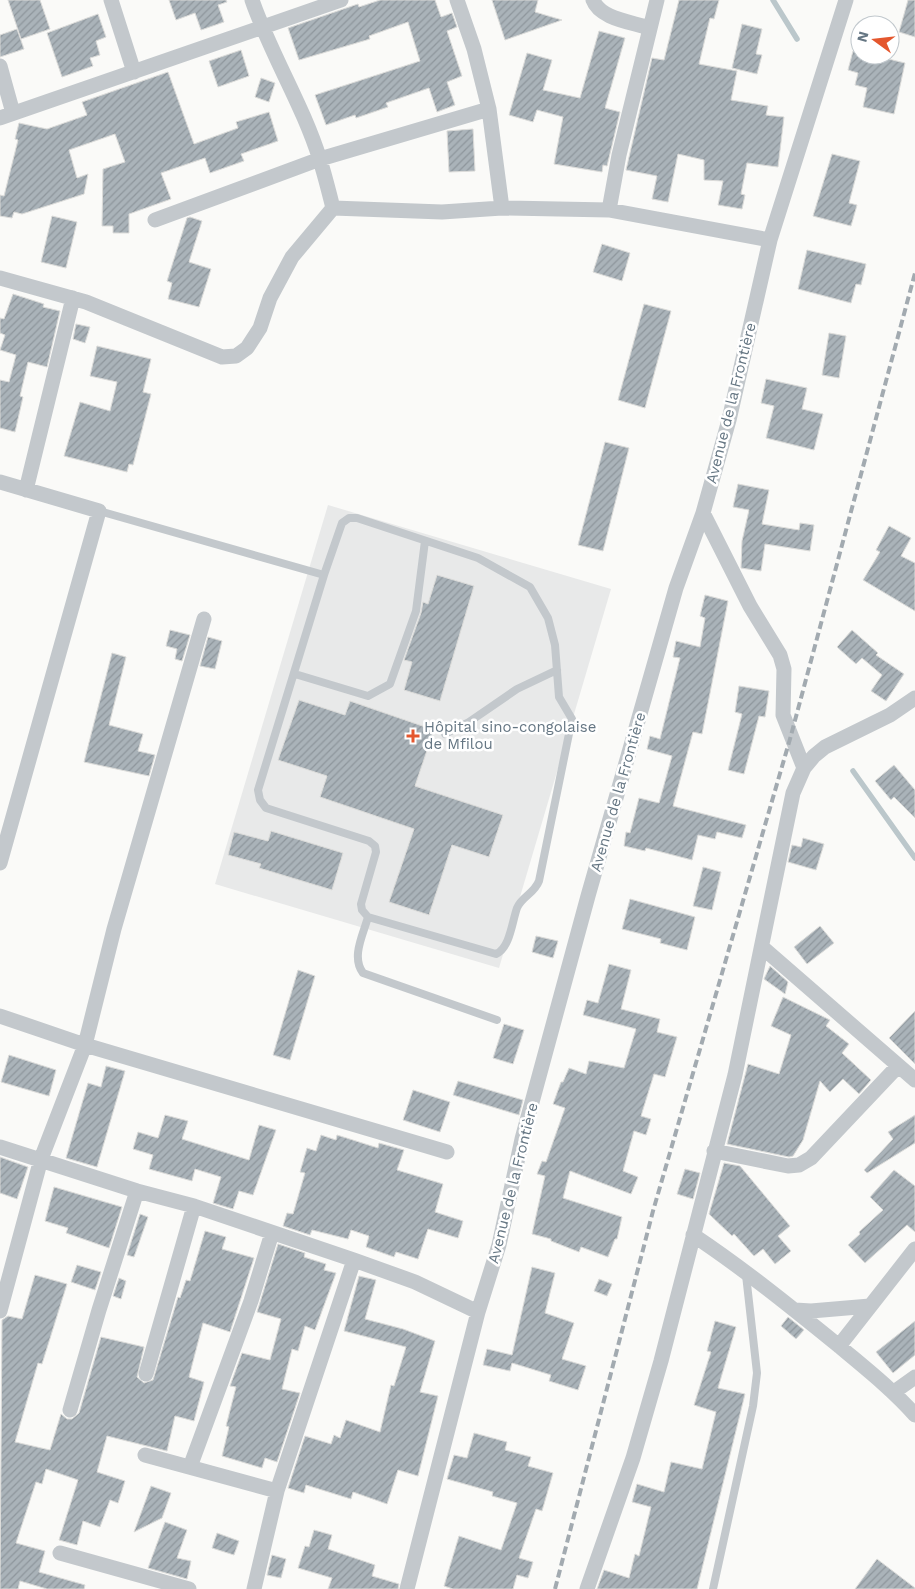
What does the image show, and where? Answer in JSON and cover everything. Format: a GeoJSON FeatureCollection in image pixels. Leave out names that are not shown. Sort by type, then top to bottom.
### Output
{"type":"FeatureCollection","features":[{"type":"Feature","properties":{"kind":"street"},"geometry":{"type":"LineString","coordinates":[[111,0],[134,72]]}},
{"type":"Feature","properties":{"kind":"street"},"geometry":{"type":"LineString","coordinates":[[252,0],[262,28],[278,60],[320,159],[333,208]]}},
{"type":"Feature","properties":{"kind":"street"},"geometry":{"type":"LineString","coordinates":[[0,66],[7,115],[262,28],[309,5],[341,0]]}},
{"type":"Feature","properties":{"kind":"street"},"geometry":{"type":"LineString","coordinates":[[457,0],[474,50],[489,109],[502,208]]}},
{"type":"Feature","properties":{"kind":"street"},"geometry":{"type":"LineString","coordinates":[[593,0],[604,13],[649,28]]}},
{"type":"Feature","properties":{"kind":"street"},"geometry":{"type":"LineString","coordinates":[[609,210],[649,28],[657,0]]}},
{"type":"Feature","properties":{"kind":"street","name":"Avenue de la Frontière"},"geometry":{"type":"LineString","coordinates":[[407,1589],[478,1312],[499,1245],[522,1139],[588,896],[676,588],[703,513],[729,420],[770,240],[846,0]]}},
{"type":"Feature","properties":{"kind":"street"},"geometry":{"type":"LineString","coordinates":[[155,220],[320,159],[489,109]]}},
{"type":"Feature","properties":{"kind":"street"},"geometry":{"type":"LineString","coordinates":[[333,208],[442,212],[502,208],[609,210],[770,240]]}},
{"type":"Feature","properties":{"kind":"street"},"geometry":{"type":"LineString","coordinates":[[0,278],[73,298],[222,357],[236,356],[247,348],[260,328],[270,298],[292,256],[333,208]]}},
{"type":"Feature","properties":{"kind":"street"},"geometry":{"type":"LineString","coordinates":[[26,490],[73,298]]}},
{"type":"Feature","properties":{"kind":"street"},"geometry":{"type":"LineString","coordinates":[[0,482],[98,510],[0,863]]}},
{"type":"Feature","properties":{"kind":"street"},"geometry":{"type":"LineString","coordinates":[[703,513],[750,606],[780,655],[784,669],[783,715],[804,768]]}},
{"type":"Feature","properties":{"kind":"street"},"geometry":{"type":"LineString","coordinates":[[0,1311],[42,1159],[85,1045],[114,929],[204,619]]}},
{"type":"Feature","properties":{"kind":"street"},"geometry":{"type":"LineString","coordinates":[[587,1589],[633,1458],[661,1361],[714,1151],[736,1075],[752,986],[763,948],[793,793],[804,768],[825,747],[890,715],[915,698]]}},
{"type":"Feature","properties":{"kind":"street"},"geometry":{"type":"LineString","coordinates":[[763,948],[915,1080]]}},
{"type":"Feature","properties":{"kind":"street"},"geometry":{"type":"LineString","coordinates":[[0,1016],[85,1045],[447,1152]]}},
{"type":"Feature","properties":{"kind":"street"},"geometry":{"type":"LineString","coordinates":[[714,1151],[788,1166],[799,1165],[812,1158],[898,1066]]}},
{"type":"Feature","properties":{"kind":"street"},"geometry":{"type":"LineString","coordinates":[[0,1147],[137,1191],[194,1206],[354,1260],[416,1282],[478,1312]]}},
{"type":"Feature","properties":{"kind":"street"},"geometry":{"type":"LineString","coordinates":[[70,1410],[99,1310],[137,1191]]}},
{"type":"Feature","properties":{"kind":"street"},"geometry":{"type":"LineString","coordinates":[[146,1374],[194,1206]]}},
{"type":"Feature","properties":{"kind":"street"},"geometry":{"type":"LineString","coordinates":[[190,1467],[251,1301],[272,1233]]}},
{"type":"Feature","properties":{"kind":"street"},"geometry":{"type":"LineString","coordinates":[[693,1236],[745,1270],[796,1310],[894,1392],[915,1415]]}},
{"type":"Feature","properties":{"kind":"street"},"geometry":{"type":"LineString","coordinates":[[838,1346],[915,1249]]}},
{"type":"Feature","properties":{"kind":"street"},"geometry":{"type":"LineString","coordinates":[[254,1589],[278,1491],[354,1260]]}},
{"type":"Feature","properties":{"kind":"street"},"geometry":{"type":"LineString","coordinates":[[796,1310],[811,1311],[870,1306]]}},
{"type":"Feature","properties":{"kind":"street"},"geometry":{"type":"LineString","coordinates":[[894,1392],[915,1378]]}},
{"type":"Feature","properties":{"kind":"street"},"geometry":{"type":"LineString","coordinates":[[145,1455],[278,1491]]}},
{"type":"Feature","properties":{"kind":"street"},"geometry":{"type":"LineString","coordinates":[[60,1553],[189,1589]]}},
{"type":"Feature","properties":{"kind":"lane"},"geometry":{"type":"LineString","coordinates":[[98,510],[324,575]]}},
{"type":"Feature","properties":{"kind":"lane"},"geometry":{"type":"LineString","coordinates":[[349,518],[357,518],[478,558],[530,587],[548,618],[555,645],[559,697],[572,719],[536,889],[522,899],[517,907],[504,948],[496,954],[485,953],[368,917],[362,910],[361,904],[376,852],[375,846],[369,841],[352,834],[266,808],[260,800],[258,790],[324,575],[342,524],[349,518]]}},
{"type":"Feature","properties":{"kind":"lane"},"geometry":{"type":"LineString","coordinates":[[295,674],[368,696],[390,684],[416,611],[425,540]]}},
{"type":"Feature","properties":{"kind":"lane"},"geometry":{"type":"LineString","coordinates":[[445,734],[469,722],[517,689],[557,670]]}},
{"type":"Feature","properties":{"kind":"lane"},"geometry":{"type":"LineString","coordinates":[[368,917],[356,957],[358,966],[363,973],[497,1020]]}},
{"type":"Feature","properties":{"kind":"lane"},"geometry":{"type":"LineString","coordinates":[[713,1589],[754,1398],[757,1373],[745,1270]]}},
{"type":"Feature","properties":{"kind":"shaded area","name":"Hôpital sino-congolaise de Mfilou"},"geometry":{"type":"Polygon","coordinates":[[[328,505],[611,589],[499,968],[215,884],[328,505]]]}},
{"type":"Feature","properties":{"kind":"building"},"geometry":{"type":"Polygon","coordinates":[[[8,0],[40,0],[50,29],[21,39],[8,0]]]}},
{"type":"Feature","properties":{"kind":"building"},"geometry":{"type":"Polygon","coordinates":[[[169,0],[226,0],[227,2],[218,5],[224,22],[201,30],[195,13],[176,20],[169,0]]]}},
{"type":"Feature","properties":{"kind":"building"},"geometry":{"type":"Polygon","coordinates":[[[380,0],[435,0],[441,17],[452,13],[457,27],[447,31],[462,76],[447,82],[455,105],[437,112],[429,88],[386,103],[388,107],[356,118],[355,115],[326,125],[315,95],[420,61],[408,22],[369,36],[370,39],[299,60],[288,28],[358,4],[359,7],[380,0]]]}},
{"type":"Feature","properties":{"kind":"building"},"geometry":{"type":"Polygon","coordinates":[[[492,0],[538,0],[535,12],[562,20],[505,40],[492,0]]]}},
{"type":"Feature","properties":{"kind":"building"},"geometry":{"type":"Polygon","coordinates":[[[679,0],[719,0],[714,19],[710,18],[699,64],[737,71],[731,100],[768,106],[766,115],[784,117],[778,167],[747,163],[741,194],[745,195],[742,209],[718,205],[723,181],[704,180],[704,160],[678,154],[668,202],[652,199],[657,176],[626,170],[652,58],[664,60],[679,0]]]}},
{"type":"Feature","properties":{"kind":"building"},"geometry":{"type":"Polygon","coordinates":[[[908,0],[915,0],[915,37],[900,32],[908,0]]]}},
{"type":"Feature","properties":{"kind":"building"},"geometry":{"type":"Polygon","coordinates":[[[98,14],[106,37],[96,41],[100,55],[90,58],[93,66],[62,77],[47,33],[98,14]]]}},
{"type":"Feature","properties":{"kind":"building"},"geometry":{"type":"Polygon","coordinates":[[[742,24],[762,29],[756,54],[762,55],[757,74],[732,68],[742,24]]]}},
{"type":"Feature","properties":{"kind":"building"},"geometry":{"type":"Polygon","coordinates":[[[17,29],[24,49],[0,57],[0,35],[17,29]]]}},
{"type":"Feature","properties":{"kind":"building"},"geometry":{"type":"Polygon","coordinates":[[[599,31],[625,38],[605,108],[620,112],[607,166],[603,165],[602,172],[554,164],[563,117],[537,110],[533,122],[509,115],[527,53],[552,60],[543,90],[580,98],[599,31]]]}},
{"type":"Feature","properties":{"kind":"building"},"geometry":{"type":"Polygon","coordinates":[[[241,50],[249,76],[218,87],[209,61],[241,50]]]}},
{"type":"Feature","properties":{"kind":"building"},"geometry":{"type":"Polygon","coordinates":[[[850,62],[850,65],[900,65],[900,62],[905,63],[894,114],[863,107],[867,88],[855,85],[858,73],[848,70],[850,62]]]}},
{"type":"Feature","properties":{"kind":"building"},"geometry":{"type":"Polygon","coordinates":[[[168,72],[194,144],[238,128],[236,122],[269,112],[278,141],[241,154],[244,161],[210,173],[205,158],[161,173],[171,199],[129,214],[129,233],[113,233],[113,226],[102,226],[103,169],[125,162],[115,134],[69,150],[77,178],[88,174],[84,194],[22,214],[14,212],[12,218],[0,216],[0,195],[4,196],[18,140],[15,139],[19,123],[47,129],[87,115],[82,102],[168,72]]]}},
{"type":"Feature","properties":{"kind":"building"},"geometry":{"type":"Polygon","coordinates":[[[261,78],[275,83],[269,102],[255,97],[261,78]]]}},
{"type":"Feature","properties":{"kind":"building"},"geometry":{"type":"Polygon","coordinates":[[[473,129],[475,171],[449,172],[447,131],[473,129]]]}},
{"type":"Feature","properties":{"kind":"building"},"geometry":{"type":"Polygon","coordinates":[[[832,154],[860,161],[849,203],[857,205],[851,226],[813,216],[832,154]]]}},
{"type":"Feature","properties":{"kind":"building"},"geometry":{"type":"Polygon","coordinates":[[[52,216],[77,222],[66,268],[41,262],[52,216]]]}},
{"type":"Feature","properties":{"kind":"building"},"geometry":{"type":"Polygon","coordinates":[[[190,217],[202,221],[189,262],[211,269],[199,307],[168,299],[172,283],[167,281],[187,218],[190,217]]]}},
{"type":"Feature","properties":{"kind":"building"},"geometry":{"type":"Polygon","coordinates":[[[602,244],[630,253],[622,281],[593,272],[602,244]]]}},
{"type":"Feature","properties":{"kind":"building"},"geometry":{"type":"Polygon","coordinates":[[[807,250],[866,264],[861,285],[856,284],[851,303],[798,289],[807,250]]]}},
{"type":"Feature","properties":{"kind":"building"},"geometry":{"type":"Polygon","coordinates":[[[13,294],[44,304],[43,307],[60,311],[47,367],[28,362],[20,396],[23,397],[15,432],[0,428],[0,380],[9,382],[16,355],[0,350],[5,335],[0,333],[0,318],[4,319],[13,294]]]}},
{"type":"Feature","properties":{"kind":"building"},"geometry":{"type":"Polygon","coordinates":[[[644,304],[671,311],[645,408],[618,400],[644,304]]]}},
{"type":"Feature","properties":{"kind":"building"},"geometry":{"type":"Polygon","coordinates":[[[76,324],[90,327],[85,343],[73,339],[76,324]]]}},
{"type":"Feature","properties":{"kind":"building"},"geometry":{"type":"Polygon","coordinates":[[[829,333],[846,336],[839,378],[822,375],[829,333]]]}},
{"type":"Feature","properties":{"kind":"building"},"geometry":{"type":"Polygon","coordinates":[[[97,346],[151,359],[143,392],[151,394],[133,465],[129,464],[127,472],[64,456],[80,402],[110,411],[117,382],[90,376],[97,346]]]}},
{"type":"Feature","properties":{"kind":"building"},"geometry":{"type":"Polygon","coordinates":[[[766,379],[807,388],[802,409],[823,414],[814,450],[766,438],[774,406],[761,403],[766,379]]]}},
{"type":"Feature","properties":{"kind":"building"},"geometry":{"type":"Polygon","coordinates":[[[605,442],[629,448],[603,551],[578,545],[605,442]]]}},
{"type":"Feature","properties":{"kind":"building"},"geometry":{"type":"Polygon","coordinates":[[[738,484],[769,490],[762,524],[799,530],[800,523],[814,525],[810,551],[765,544],[761,571],[741,568],[742,541],[749,510],[733,507],[738,484]]]}},
{"type":"Feature","properties":{"kind":"building"},"geometry":{"type":"Polygon","coordinates":[[[889,526],[911,538],[901,556],[915,563],[915,611],[863,580],[880,552],[876,550],[889,526]]]}},
{"type":"Feature","properties":{"kind":"building"},"geometry":{"type":"Polygon","coordinates":[[[437,575],[474,586],[440,701],[404,690],[412,662],[404,660],[421,613],[423,602],[428,604],[437,575]]]}},
{"type":"Feature","properties":{"kind":"building"},"geometry":{"type":"Polygon","coordinates":[[[705,595],[728,601],[702,734],[693,732],[673,806],[746,825],[742,838],[717,832],[715,839],[698,835],[692,860],[646,848],[645,851],[624,846],[626,832],[630,833],[639,798],[659,803],[672,756],[647,749],[650,736],[660,739],[680,658],[673,657],[676,641],[700,647],[705,618],[700,616],[705,595]]]}},
{"type":"Feature","properties":{"kind":"building"},"geometry":{"type":"Polygon","coordinates":[[[170,630],[190,635],[182,661],[175,659],[177,649],[166,646],[170,630]]]}},
{"type":"Feature","properties":{"kind":"building"},"geometry":{"type":"Polygon","coordinates":[[[852,630],[878,653],[876,655],[904,674],[886,701],[871,691],[882,675],[862,658],[856,664],[837,647],[852,630]]]}},
{"type":"Feature","properties":{"kind":"building"},"geometry":{"type":"Polygon","coordinates":[[[208,637],[222,641],[215,669],[200,666],[208,637]]]}},
{"type":"Feature","properties":{"kind":"building"},"geometry":{"type":"Polygon","coordinates":[[[112,653],[126,657],[109,725],[143,734],[138,751],[155,755],[149,776],[84,762],[112,653]]]}},
{"type":"Feature","properties":{"kind":"building"},"geometry":{"type":"Polygon","coordinates":[[[739,686],[769,691],[765,717],[759,716],[744,774],[728,770],[742,714],[735,712],[739,686]]]}},
{"type":"Feature","properties":{"kind":"building"},"geometry":{"type":"Polygon","coordinates":[[[299,700],[345,715],[350,701],[434,730],[415,786],[503,815],[489,857],[452,845],[429,915],[389,902],[414,829],[320,797],[327,776],[278,760],[299,700]]]}},
{"type":"Feature","properties":{"kind":"building"},"geometry":{"type":"Polygon","coordinates":[[[894,765],[915,790],[915,818],[894,797],[891,800],[875,781],[894,765]]]}},
{"type":"Feature","properties":{"kind":"building"},"geometry":{"type":"Polygon","coordinates":[[[271,831],[343,853],[332,890],[259,868],[261,864],[228,855],[234,832],[268,841],[271,831]]]}},
{"type":"Feature","properties":{"kind":"building"},"geometry":{"type":"Polygon","coordinates":[[[803,838],[824,844],[816,870],[788,862],[792,845],[801,847],[803,838]]]}},
{"type":"Feature","properties":{"kind":"building"},"geometry":{"type":"Polygon","coordinates":[[[703,867],[721,872],[712,910],[693,906],[703,867]]]}},
{"type":"Feature","properties":{"kind":"building"},"geometry":{"type":"Polygon","coordinates":[[[630,899],[695,917],[687,950],[660,943],[661,939],[622,929],[630,899]]]}},
{"type":"Feature","properties":{"kind":"building"},"geometry":{"type":"Polygon","coordinates":[[[820,926],[834,943],[807,964],[794,947],[820,926]]]}},
{"type":"Feature","properties":{"kind":"building"},"geometry":{"type":"Polygon","coordinates":[[[536,936],[558,941],[553,958],[532,952],[536,936]]]}},
{"type":"Feature","properties":{"kind":"building"},"geometry":{"type":"Polygon","coordinates":[[[609,964],[631,970],[621,1009],[660,1019],[657,1032],[677,1037],[665,1077],[654,1074],[641,1116],[651,1119],[646,1135],[634,1131],[623,1171],[638,1177],[631,1194],[570,1171],[563,1198],[622,1217],[617,1239],[615,1239],[608,1257],[581,1247],[579,1252],[551,1241],[551,1239],[532,1234],[545,1176],[537,1174],[542,1161],[546,1162],[565,1108],[553,1104],[561,1082],[563,1082],[569,1068],[586,1074],[589,1061],[624,1068],[636,1029],[583,1015],[587,1000],[598,1003],[609,964]]]}},
{"type":"Feature","properties":{"kind":"building"},"geometry":{"type":"Polygon","coordinates":[[[770,966],[788,982],[785,994],[764,979],[770,966]]]}},
{"type":"Feature","properties":{"kind":"building"},"geometry":{"type":"Polygon","coordinates":[[[298,970],[315,976],[290,1060],[273,1055],[298,970]]]}},
{"type":"Feature","properties":{"kind":"building"},"geometry":{"type":"Polygon","coordinates":[[[783,997],[830,1020],[826,1026],[849,1044],[842,1053],[871,1080],[859,1094],[843,1079],[830,1092],[820,1081],[803,1140],[793,1156],[789,1157],[727,1144],[748,1064],[779,1074],[791,1035],[771,1026],[783,997]]]}},
{"type":"Feature","properties":{"kind":"building"},"geometry":{"type":"Polygon","coordinates":[[[915,1011],[915,1064],[889,1038],[915,1011]]]}},
{"type":"Feature","properties":{"kind":"building"},"geometry":{"type":"Polygon","coordinates":[[[504,1024],[524,1030],[513,1064],[493,1058],[504,1024]]]}},
{"type":"Feature","properties":{"kind":"building"},"geometry":{"type":"Polygon","coordinates":[[[9,1055],[56,1070],[49,1096],[1,1082],[9,1055]]]}},
{"type":"Feature","properties":{"kind":"building"},"geometry":{"type":"Polygon","coordinates":[[[106,1066],[125,1071],[97,1167],[66,1158],[88,1083],[101,1087],[106,1066]]]}},
{"type":"Feature","properties":{"kind":"building"},"geometry":{"type":"Polygon","coordinates":[[[458,1081],[523,1100],[519,1115],[453,1095],[458,1081]]]}},
{"type":"Feature","properties":{"kind":"building"},"geometry":{"type":"Polygon","coordinates":[[[413,1090],[450,1102],[440,1132],[403,1120],[413,1090]]]}},
{"type":"Feature","properties":{"kind":"building"},"geometry":{"type":"Polygon","coordinates":[[[165,1115],[188,1121],[182,1139],[249,1160],[259,1125],[276,1130],[253,1195],[239,1191],[233,1209],[213,1203],[221,1177],[195,1169],[192,1181],[149,1169],[153,1155],[133,1149],[138,1132],[158,1138],[165,1115]]]}},
{"type":"Feature","properties":{"kind":"building"},"geometry":{"type":"Polygon","coordinates":[[[915,1115],[915,1143],[867,1173],[864,1170],[893,1139],[888,1132],[915,1115]]]}},
{"type":"Feature","properties":{"kind":"building"},"geometry":{"type":"Polygon","coordinates":[[[321,1135],[336,1140],[337,1135],[378,1148],[379,1143],[404,1150],[397,1170],[443,1184],[435,1212],[463,1221],[458,1238],[428,1229],[418,1259],[396,1252],[394,1257],[366,1247],[369,1236],[351,1230],[348,1239],[312,1230],[310,1235],[283,1226],[287,1213],[293,1214],[305,1173],[300,1172],[307,1148],[316,1151],[321,1135]]]}},
{"type":"Feature","properties":{"kind":"building"},"geometry":{"type":"Polygon","coordinates":[[[0,1157],[28,1167],[17,1199],[0,1193],[0,1157]]]}},
{"type":"Feature","properties":{"kind":"building"},"geometry":{"type":"Polygon","coordinates":[[[724,1163],[740,1166],[790,1226],[778,1236],[791,1251],[775,1264],[763,1249],[754,1256],[734,1234],[732,1236],[709,1214],[724,1163]]]}},
{"type":"Feature","properties":{"kind":"building"},"geometry":{"type":"Polygon","coordinates":[[[685,1169],[700,1173],[693,1199],[677,1194],[685,1169]]]}},
{"type":"Feature","properties":{"kind":"building"},"geometry":{"type":"Polygon","coordinates":[[[894,1170],[915,1186],[915,1232],[907,1225],[865,1263],[848,1245],[883,1210],[870,1197],[894,1170]]]}},
{"type":"Feature","properties":{"kind":"building"},"geometry":{"type":"Polygon","coordinates":[[[54,1187],[122,1207],[109,1248],[66,1233],[68,1228],[45,1221],[54,1187]]]}},
{"type":"Feature","properties":{"kind":"building"},"geometry":{"type":"Polygon","coordinates":[[[140,1214],[148,1217],[134,1257],[127,1255],[140,1214]]]}},
{"type":"Feature","properties":{"kind":"building"},"geometry":{"type":"Polygon","coordinates":[[[205,1231],[226,1237],[222,1249],[254,1258],[230,1332],[203,1323],[189,1377],[204,1382],[194,1421],[175,1416],[167,1451],[107,1436],[97,1472],[125,1481],[118,1503],[110,1500],[100,1527],[83,1521],[77,1545],[59,1540],[78,1480],[46,1469],[42,1484],[36,1482],[16,1543],[45,1551],[39,1572],[85,1585],[84,1589],[47,1589],[20,1581],[18,1589],[0,1589],[2,1320],[8,1316],[22,1319],[35,1275],[67,1284],[42,1364],[38,1363],[15,1442],[50,1450],[61,1414],[67,1419],[72,1419],[79,1413],[101,1337],[144,1347],[137,1377],[144,1383],[153,1380],[178,1297],[180,1298],[186,1280],[190,1281],[205,1231]]]}},
{"type":"Feature","properties":{"kind":"building"},"geometry":{"type":"Polygon","coordinates":[[[278,1244],[305,1253],[304,1257],[326,1264],[324,1270],[336,1273],[315,1330],[305,1326],[298,1351],[292,1349],[282,1389],[300,1393],[277,1462],[265,1458],[262,1468],[222,1456],[229,1427],[226,1426],[236,1387],[230,1386],[242,1353],[270,1360],[281,1319],[257,1312],[278,1244]]]}},
{"type":"Feature","properties":{"kind":"building"},"geometry":{"type":"Polygon","coordinates":[[[77,1265],[101,1272],[95,1290],[71,1282],[77,1265]]]}},
{"type":"Feature","properties":{"kind":"building"},"geometry":{"type":"Polygon","coordinates":[[[532,1267],[555,1273],[545,1313],[574,1323],[562,1359],[586,1366],[578,1390],[549,1381],[551,1375],[512,1363],[510,1371],[483,1365],[487,1349],[512,1355],[532,1267]]]}},
{"type":"Feature","properties":{"kind":"building"},"geometry":{"type":"Polygon","coordinates":[[[359,1276],[376,1280],[365,1319],[403,1329],[435,1341],[420,1392],[438,1396],[418,1476],[398,1470],[387,1504],[353,1492],[351,1499],[306,1485],[304,1493],[288,1488],[305,1436],[331,1444],[334,1435],[340,1438],[346,1420],[380,1432],[391,1385],[394,1386],[406,1347],[344,1331],[359,1276]]]}},
{"type":"Feature","properties":{"kind":"building"},"geometry":{"type":"Polygon","coordinates":[[[119,1278],[126,1281],[121,1299],[113,1296],[119,1278]]]}},
{"type":"Feature","properties":{"kind":"building"},"geometry":{"type":"Polygon","coordinates":[[[599,1279],[612,1284],[607,1296],[594,1291],[599,1279]]]}},
{"type":"Feature","properties":{"kind":"building"},"geometry":{"type":"Polygon","coordinates":[[[788,1317],[804,1330],[796,1339],[781,1326],[788,1317]]]}},
{"type":"Feature","properties":{"kind":"building"},"geometry":{"type":"Polygon","coordinates":[[[715,1321],[736,1327],[718,1388],[745,1394],[697,1589],[597,1589],[604,1570],[629,1578],[635,1554],[639,1556],[651,1507],[632,1502],[637,1484],[664,1492],[671,1462],[702,1469],[716,1412],[694,1405],[711,1352],[707,1351],[715,1321]]]}},
{"type":"Feature","properties":{"kind":"building"},"geometry":{"type":"Polygon","coordinates":[[[915,1321],[915,1355],[893,1373],[876,1352],[915,1321]]]}},
{"type":"Feature","properties":{"kind":"building"},"geometry":{"type":"Polygon","coordinates":[[[474,1433],[507,1442],[505,1450],[531,1457],[528,1466],[553,1473],[542,1511],[536,1509],[519,1558],[533,1562],[528,1578],[517,1575],[513,1589],[453,1589],[444,1586],[459,1536],[501,1550],[517,1503],[492,1496],[493,1492],[447,1479],[454,1455],[467,1458],[474,1433]]]}},
{"type":"Feature","properties":{"kind":"building"},"geometry":{"type":"Polygon","coordinates":[[[151,1486],[171,1493],[162,1518],[134,1532],[151,1486]]]}},
{"type":"Feature","properties":{"kind":"building"},"geometry":{"type":"Polygon","coordinates":[[[165,1522],[187,1530],[177,1558],[191,1561],[187,1579],[148,1568],[165,1522]]]}},
{"type":"Feature","properties":{"kind":"building"},"geometry":{"type":"Polygon","coordinates":[[[314,1530],[332,1535],[328,1549],[375,1565],[372,1576],[399,1584],[398,1589],[328,1589],[332,1578],[298,1568],[305,1546],[309,1547],[314,1530]]]}},
{"type":"Feature","properties":{"kind":"building"},"geometry":{"type":"Polygon","coordinates":[[[217,1533],[239,1541],[234,1555],[212,1548],[217,1533]]]}},
{"type":"Feature","properties":{"kind":"building"},"geometry":{"type":"Polygon","coordinates":[[[272,1555],[286,1559],[281,1578],[267,1575],[272,1555]]]}},
{"type":"Feature","properties":{"kind":"building"},"geometry":{"type":"Polygon","coordinates":[[[877,1559],[915,1588],[915,1589],[855,1589],[877,1559]]]}},
{"type":"Feature","properties":{"kind":"waterway"},"geometry":{"type":"LineString","coordinates":[[773,0],[797,39]]}},
{"type":"Feature","properties":{"kind":"waterway"},"geometry":{"type":"LineString","coordinates":[[853,771],[915,858]]}},
{"type":"Feature","properties":{"kind":"railway"},"geometry":{"type":"LineString","coordinates":[[555,1589],[653,1211],[790,739],[915,273]]}},
{"type":"Feature","properties":{"kind":"place","name":"Hôpital sino-congolaise de Mfilou"},"geometry":{"type":"Point","coordinates":[413,736]}}]}
